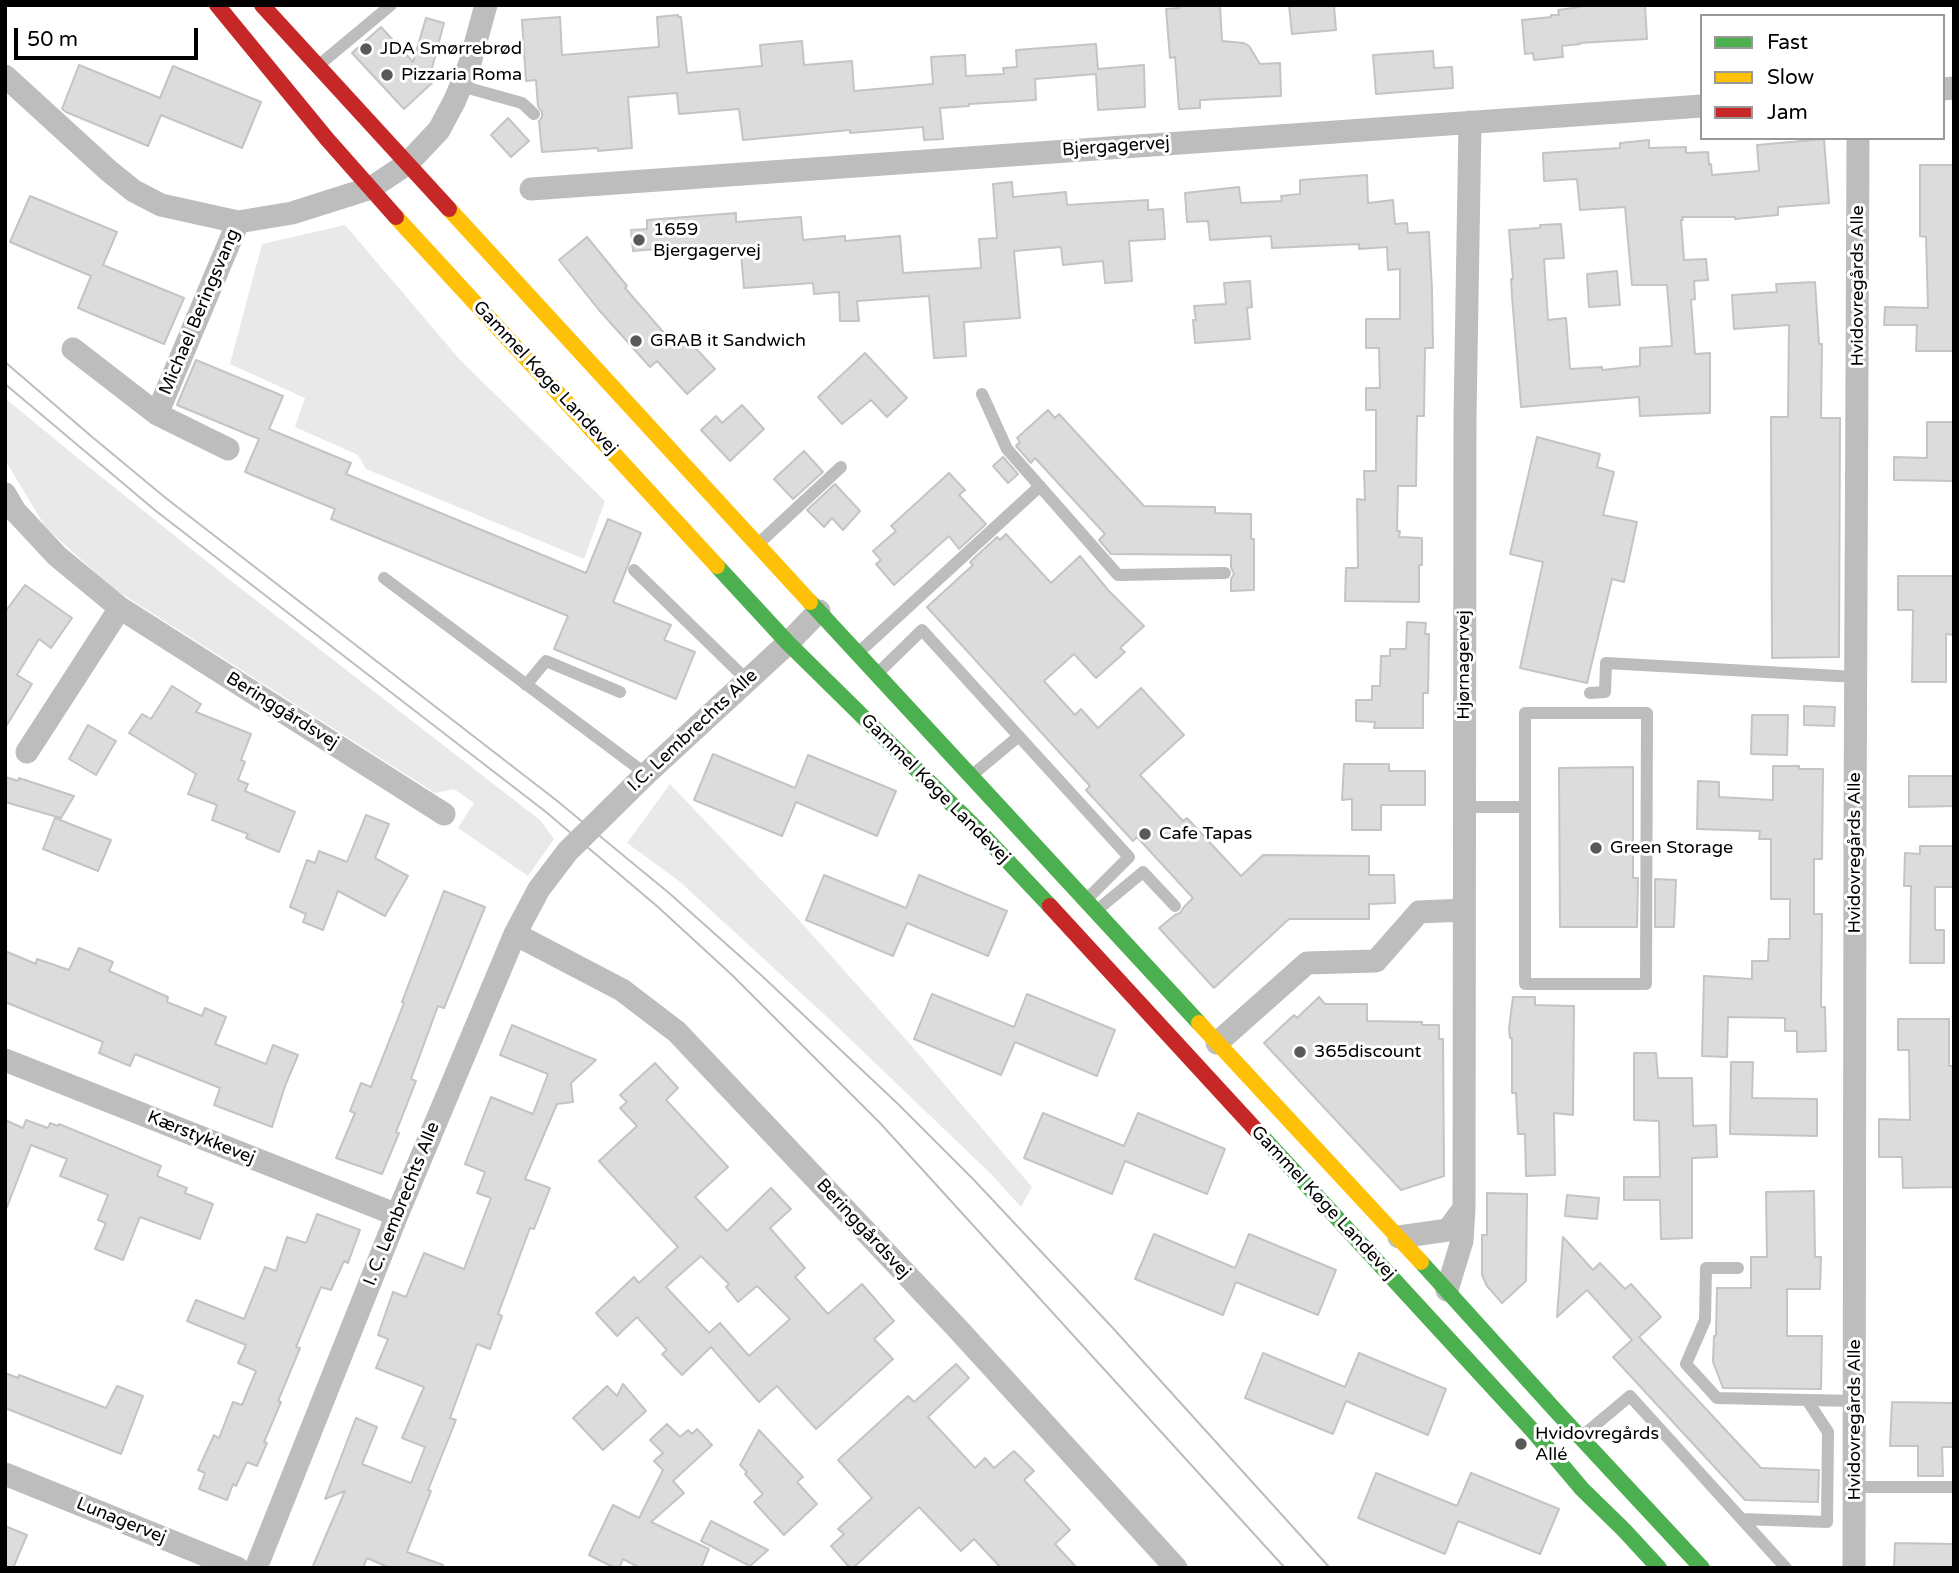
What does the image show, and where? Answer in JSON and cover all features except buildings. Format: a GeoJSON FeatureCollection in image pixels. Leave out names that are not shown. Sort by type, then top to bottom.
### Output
{"type":"FeatureCollection","features":[{"type":"Feature","properties":{"kind":"main road","name":"Gammel Køge Landevej"},"geometry":{"type":"LineString","coordinates":[[218,5],[327,139],[413,236],[788,643],[982,834],[1533,1431],[1582,1489],[1625,1530],[1659,1568]]}},
{"type":"Feature","properties":{"kind":"main road","name":"Gammel Køge Landevej"},"geometry":{"type":"LineString","coordinates":[[262,5],[1702,1568]]}},
{"type":"Feature","properties":{"kind":"street","name":"Michael Beringsvang"},"geometry":{"type":"LineString","coordinates":[[157,414],[238,222],[292,213],[371,188],[407,164],[439,130],[461,86],[486,5]]}},
{"type":"Feature","properties":{"kind":"street"},"geometry":{"type":"LineString","coordinates":[[5,76],[134,191],[161,205],[238,222]]}},
{"type":"Feature","properties":{"kind":"street","name":"Bjergagervej"},"geometry":{"type":"LineString","coordinates":[[531,189],[1700,106]]}},
{"type":"Feature","properties":{"kind":"street","name":"Hjørnagervej"},"geometry":{"type":"LineString","coordinates":[[1447,1290],[1462,1241],[1464,1208],[1465,417],[1470,122]]}},
{"type":"Feature","properties":{"kind":"street","name":"Hvidovregårds Alle"},"geometry":{"type":"LineString","coordinates":[[1854,1568],[1858,140]]}},
{"type":"Feature","properties":{"kind":"street","name":"Michael Beringsvang"},"geometry":{"type":"LineString","coordinates":[[73,349],[157,414],[228,449]]}},
{"type":"Feature","properties":{"kind":"street","name":"Beringgårdsvej"},"geometry":{"type":"LineString","coordinates":[[5,494],[15,511],[57,556],[120,608],[444,814]]}},
{"type":"Feature","properties":{"kind":"street"},"geometry":{"type":"LineString","coordinates":[[27,752],[120,608]]}},
{"type":"Feature","properties":{"kind":"street","name":"I.C. Lembrechts Alle"},"geometry":{"type":"LineString","coordinates":[[568,851],[819,611]]}},
{"type":"Feature","properties":{"kind":"street","name":"I. C. Lembrechts Alle"},"geometry":{"type":"LineString","coordinates":[[256,1568],[397,1215],[515,934],[539,889],[568,851]]}},
{"type":"Feature","properties":{"kind":"street"},"geometry":{"type":"LineString","coordinates":[[1217,1043],[1307,963],[1376,961],[1419,912],[1464,910]]}},
{"type":"Feature","properties":{"kind":"street","name":"Beringgårdsvej"},"geometry":{"type":"LineString","coordinates":[[515,934],[622,990],[677,1032],[956,1327],[1176,1568]]}},
{"type":"Feature","properties":{"kind":"street","name":"Kærstykkevej"},"geometry":{"type":"LineString","coordinates":[[5,1060],[397,1215]]}},
{"type":"Feature","properties":{"kind":"street"},"geometry":{"type":"LineString","coordinates":[[1399,1237],[1448,1230],[1464,1208]]}},
{"type":"Feature","properties":{"kind":"street","name":"Lunagervej"},"geometry":{"type":"LineString","coordinates":[[5,1474],[237,1568]]}},
{"type":"Feature","properties":{"kind":"lane"},"geometry":{"type":"LineString","coordinates":[[318,66],[391,5]]}},
{"type":"Feature","properties":{"kind":"lane"},"geometry":{"type":"LineString","coordinates":[[461,86],[522,103],[534,114]]}},
{"type":"Feature","properties":{"kind":"lane"},"geometry":{"type":"LineString","coordinates":[[982,394],[1007,449],[1118,575],[1225,573]]}},
{"type":"Feature","properties":{"kind":"lane"},"geometry":{"type":"LineString","coordinates":[[758,544],[841,467]]}},
{"type":"Feature","properties":{"kind":"lane"},"geometry":{"type":"LineString","coordinates":[[858,654],[1040,486]]}},
{"type":"Feature","properties":{"kind":"lane"},"geometry":{"type":"LineString","coordinates":[[634,570],[747,680]]}},
{"type":"Feature","properties":{"kind":"lane"},"geometry":{"type":"LineString","coordinates":[[384,578],[646,774]]}},
{"type":"Feature","properties":{"kind":"lane"},"geometry":{"type":"LineString","coordinates":[[878,674],[922,630],[1019,736],[1129,857],[1090,906]]}},
{"type":"Feature","properties":{"kind":"lane"},"geometry":{"type":"LineString","coordinates":[[526,685],[546,662],[620,692]]}},
{"type":"Feature","properties":{"kind":"lane"},"geometry":{"type":"LineString","coordinates":[[1590,693],[1605,692],[1606,663],[1856,677]]}},
{"type":"Feature","properties":{"kind":"lane"},"geometry":{"type":"LineString","coordinates":[[1525,713],[1647,713],[1646,984],[1525,984],[1525,807],[1525,713]]}},
{"type":"Feature","properties":{"kind":"lane"},"geometry":{"type":"LineString","coordinates":[[971,776],[1019,736]]}},
{"type":"Feature","properties":{"kind":"lane"},"geometry":{"type":"LineString","coordinates":[[1464,807],[1525,807]]}},
{"type":"Feature","properties":{"kind":"lane"},"geometry":{"type":"LineString","coordinates":[[1090,906],[1143,872],[1175,906]]}},
{"type":"Feature","properties":{"kind":"lane"},"geometry":{"type":"LineString","coordinates":[[1738,1268],[1706,1268],[1705,1320],[1686,1364],[1717,1398],[1855,1401]]}},
{"type":"Feature","properties":{"kind":"lane"},"geometry":{"type":"LineString","coordinates":[[1580,1437],[1630,1396],[1786,1568]]}},
{"type":"Feature","properties":{"kind":"lane"},"geometry":{"type":"LineString","coordinates":[[1742,1519],[1827,1522],[1828,1432],[1807,1400]]}},
{"type":"Feature","properties":{"kind":"lane"},"geometry":{"type":"LineString","coordinates":[[1855,1487],[1954,1487]]}},
{"type":"Feature","properties":{"kind":"shaded area"},"geometry":{"type":"Polygon","coordinates":[[[345,225],[461,361],[605,501],[584,559],[366,469],[358,455],[295,427],[305,398],[230,364],[262,244],[345,225]]]}},
{"type":"Feature","properties":{"kind":"shaded area"},"geometry":{"type":"Polygon","coordinates":[[[5,398],[230,580],[540,820],[554,839],[528,876],[458,828],[474,803],[454,789],[435,793],[114,589],[46,528],[5,460],[5,398]]]}},
{"type":"Feature","properties":{"kind":"shaded area"},"geometry":{"type":"Polygon","coordinates":[[[670,784],[790,910],[910,1044],[1032,1187],[1021,1207],[991,1174],[827,1017],[679,881],[627,843],[670,784]]]}},
{"type":"Feature","properties":{"kind":"tram line"},"geometry":{"type":"LineString","coordinates":[[5,362],[167,499],[556,800],[669,893],[761,975],[973,1179],[1111,1326],[1330,1568]]}},
{"type":"Feature","properties":{"kind":"tram line"},"geometry":{"type":"LineString","coordinates":[[5,384],[156,511],[546,812],[658,907],[732,975],[880,1123],[1285,1568]]}},
{"type":"Feature","properties":{"kind":"traffic: fast"},"geometry":{"type":"LineString","coordinates":[[717,566],[788,643],[982,834],[1050,906]]}},
{"type":"Feature","properties":{"kind":"traffic: fast"},"geometry":{"type":"LineString","coordinates":[[810,602],[1199,1023]]}},
{"type":"Feature","properties":{"kind":"traffic: fast"},"geometry":{"type":"LineString","coordinates":[[1256,1130],[1533,1431],[1582,1489],[1659,1568]]}},
{"type":"Feature","properties":{"kind":"traffic: fast"},"geometry":{"type":"LineString","coordinates":[[1421,1262],[1702,1568]]}},
{"type":"Feature","properties":{"kind":"traffic: slow"},"geometry":{"type":"LineString","coordinates":[[449,209],[810,602]]}},
{"type":"Feature","properties":{"kind":"traffic: slow"},"geometry":{"type":"LineString","coordinates":[[396,217],[717,566]]}},
{"type":"Feature","properties":{"kind":"traffic: slow"},"geometry":{"type":"LineString","coordinates":[[1199,1023],[1421,1262]]}},
{"type":"Feature","properties":{"kind":"traffic: jam"},"geometry":{"type":"LineString","coordinates":[[217,5],[327,139],[396,217]]}},
{"type":"Feature","properties":{"kind":"traffic: jam"},"geometry":{"type":"LineString","coordinates":[[262,5],[449,209]]}},
{"type":"Feature","properties":{"kind":"traffic: jam"},"geometry":{"type":"LineString","coordinates":[[1050,906],[1256,1130]]}},
{"type":"Feature","properties":{"kind":"place","name":"JDA Smørrebrød"},"geometry":{"type":"Point","coordinates":[366,49]}},
{"type":"Feature","properties":{"kind":"place","name":"Pizzaria Roma"},"geometry":{"type":"Point","coordinates":[387,75]}},
{"type":"Feature","properties":{"kind":"place","name":"1659 Bjergagervej"},"geometry":{"type":"Point","coordinates":[639,240]}},
{"type":"Feature","properties":{"kind":"place","name":"GRAB it Sandwich"},"geometry":{"type":"Point","coordinates":[636,341]}},
{"type":"Feature","properties":{"kind":"place","name":"Cafe Tapas"},"geometry":{"type":"Point","coordinates":[1145,834]}},
{"type":"Feature","properties":{"kind":"place","name":"Green Storage"},"geometry":{"type":"Point","coordinates":[1596,848]}},
{"type":"Feature","properties":{"kind":"place","name":"365discount"},"geometry":{"type":"Point","coordinates":[1300,1052]}},
{"type":"Feature","properties":{"kind":"place","name":"Hvidovregårds Allé"},"geometry":{"type":"Point","coordinates":[1521,1444]}}]}
